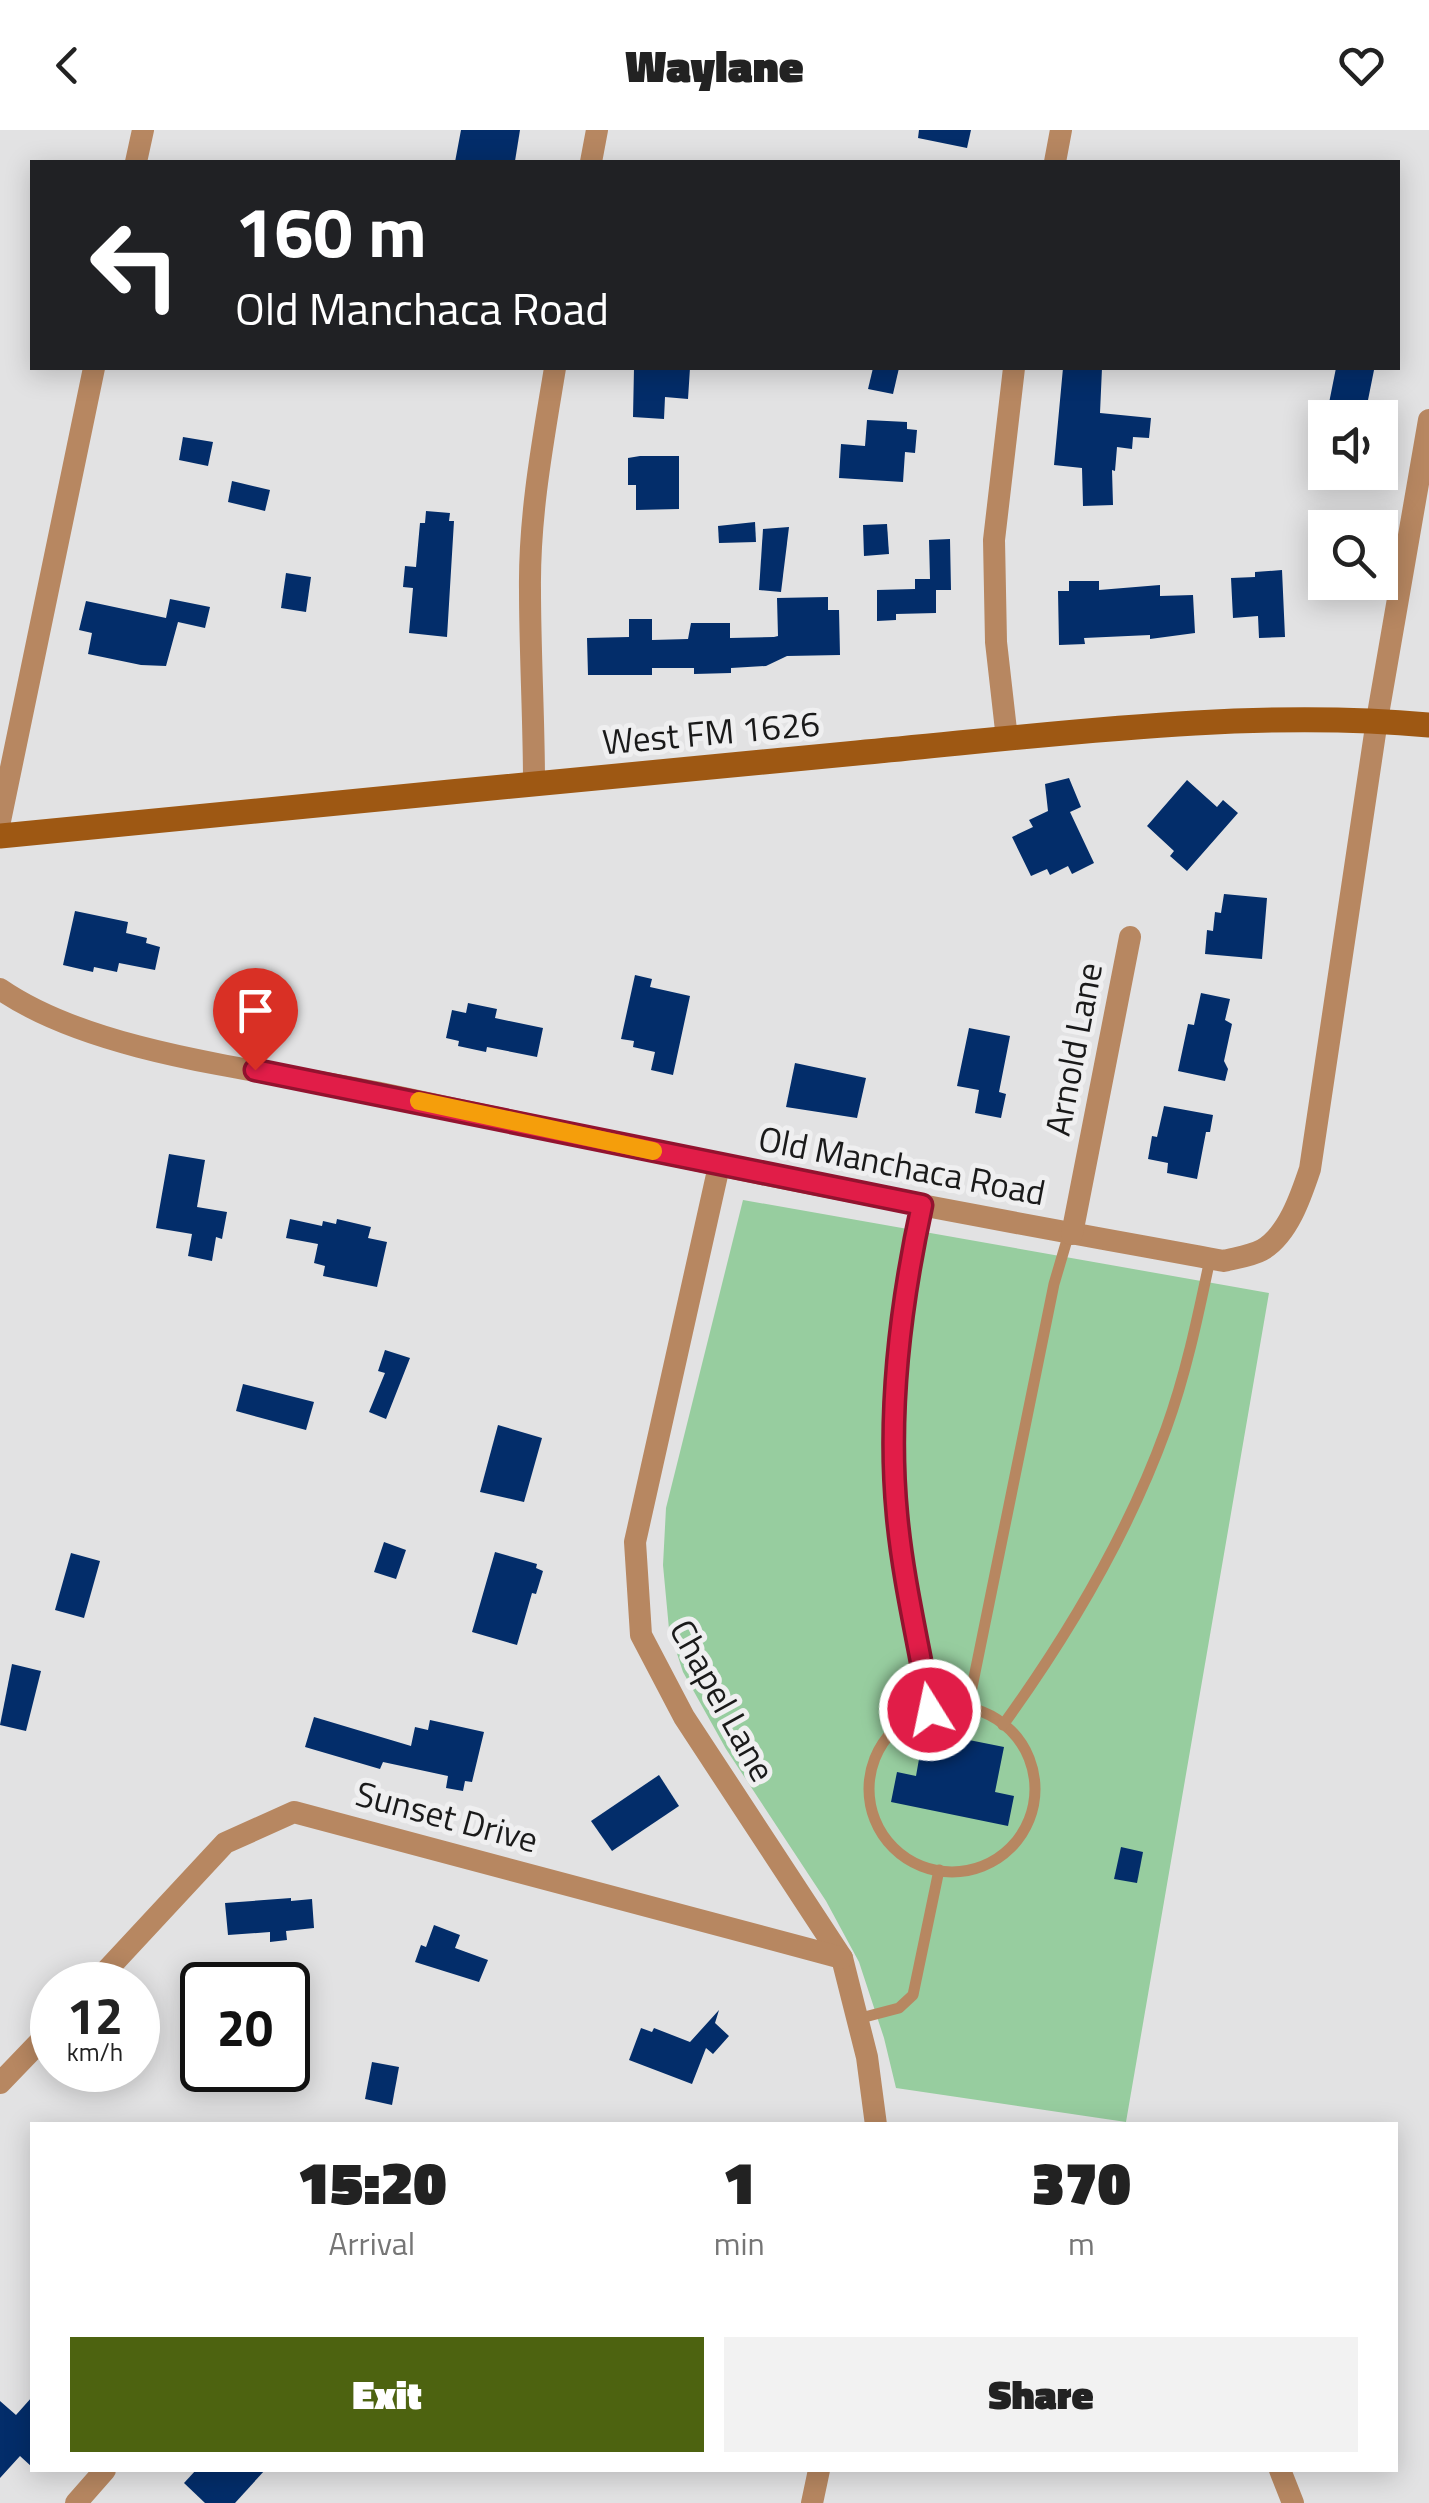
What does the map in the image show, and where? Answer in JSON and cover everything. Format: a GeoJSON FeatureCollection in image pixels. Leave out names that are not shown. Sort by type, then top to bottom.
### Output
{"type":"FeatureCollection","features":[{"type":"Feature","properties":{"kind":"main road","name":"West FM 1626"},"geometry":{"type":"LineString","coordinates":[[0,836],[534,783],[1267,719],[1376,720],[1429,725]]}},
{"type":"Feature","properties":{"kind":"street"},"geometry":{"type":"LineString","coordinates":[[136,160],[143,130]]}},
{"type":"Feature","properties":{"kind":"street"},"geometry":{"type":"LineString","coordinates":[[591,160],[597,130]]}},
{"type":"Feature","properties":{"kind":"street"},"geometry":{"type":"LineString","coordinates":[[1055,160],[1061,130]]}},
{"type":"Feature","properties":{"kind":"street"},"geometry":{"type":"LineString","coordinates":[[0,821],[94,370]]}},
{"type":"Feature","properties":{"kind":"street"},"geometry":{"type":"LineString","coordinates":[[534,783],[530,588],[536,488],[554,370]]}},
{"type":"Feature","properties":{"kind":"street"},"geometry":{"type":"LineString","coordinates":[[1007,740],[996,642],[994,540],[1014,370]]}},
{"type":"Feature","properties":{"kind":"street"},"geometry":{"type":"LineString","coordinates":[[1376,720],[1429,420]]}},
{"type":"Feature","properties":{"kind":"street","name":"Old Manchaca Road"},"geometry":{"type":"LineString","coordinates":[[0,989],[88,1032],[198,1059],[380,1093],[719,1166],[1224,1261],[1262,1250],[1280,1233],[1301,1196],[1310,1169],[1376,720]]}},
{"type":"Feature","properties":{"kind":"street","name":"Arnold Lane"},"geometry":{"type":"LineString","coordinates":[[1070,1233],[1130,937]]}},
{"type":"Feature","properties":{"kind":"street","name":"Chapel Lane"},"geometry":{"type":"LineString","coordinates":[[719,1166],[634,1542],[641,1635],[684,1717],[842,1958],[867,2057],[876,2122]]}},
{"type":"Feature","properties":{"kind":"street","name":"Sunset Drive"},"geometry":{"type":"LineString","coordinates":[[114,1962],[225,1843],[294,1812],[842,1958]]}},
{"type":"Feature","properties":{"kind":"street"},"geometry":{"type":"LineString","coordinates":[[0,2083],[30,2052]]}},
{"type":"Feature","properties":{"kind":"street"},"geometry":{"type":"LineString","coordinates":[[76,2503],[103,2472]]}},
{"type":"Feature","properties":{"kind":"street"},"geometry":{"type":"LineString","coordinates":[[812,2503],[819,2472]]}},
{"type":"Feature","properties":{"kind":"street"},"geometry":{"type":"LineString","coordinates":[[1281,2472],[1293,2503]]}},
{"type":"Feature","properties":{"kind":"lane"},"geometry":{"type":"LineString","coordinates":[[922,1205],[902,1305],[892,1445],[903,1568],[930,1710]]}},
{"type":"Feature","properties":{"kind":"lane"},"geometry":{"type":"LineString","coordinates":[[968,1707],[1054,1284],[1070,1233]]}},
{"type":"Feature","properties":{"kind":"lane"},"geometry":{"type":"LineString","coordinates":[[1004,1725],[1114,1545],[1150,1470],[1195,1332],[1210,1258]]}},
{"type":"Feature","properties":{"kind":"lane"},"geometry":{"type":"LineString","coordinates":[[968,1707],[994,1717],[1015,1734],[1029,1758],[1036,1784],[1033,1811],[1022,1836],[1003,1856],[978,1868],[951,1872],[924,1868],[900,1854],[882,1834],[870,1808],[869,1781],[876,1754],[892,1732],[914,1715],[968,1707]]}},
{"type":"Feature","properties":{"kind":"lane"},"geometry":{"type":"LineString","coordinates":[[857,2019],[899,2008],[912,1995],[940,1870]]}},
{"type":"Feature","properties":{"kind":"green space"},"geometry":{"type":"Polygon","coordinates":[[[743,1200],[1269,1293],[1126,2122],[896,2088],[859,1962],[826,1901],[726,1749],[683,1672],[669,1629],[663,1565],[666,1508],[743,1200]]]}},
{"type":"Feature","properties":{"kind":"building"},"geometry":{"type":"Polygon","coordinates":[[[461,130],[520,130],[515,160],[455,160],[461,130]]]}},
{"type":"Feature","properties":{"kind":"building"},"geometry":{"type":"Polygon","coordinates":[[[919,130],[971,130],[967,148],[918,138],[919,130]]]}},
{"type":"Feature","properties":{"kind":"building"},"geometry":{"type":"Polygon","coordinates":[[[634,370],[690,370],[688,399],[665,397],[664,419],[633,417],[634,370]]]}},
{"type":"Feature","properties":{"kind":"building"},"geometry":{"type":"Polygon","coordinates":[[[873,370],[899,370],[893,394],[868,389],[873,370]]]}},
{"type":"Feature","properties":{"kind":"building"},"geometry":{"type":"Polygon","coordinates":[[[1063,370],[1102,370],[1100,413],[1151,418],[1149,438],[1133,437],[1132,449],[1117,447],[1115,471],[1112,470],[1113,505],[1083,506],[1082,468],[1054,465],[1063,370]]]}},
{"type":"Feature","properties":{"kind":"building"},"geometry":{"type":"Polygon","coordinates":[[[1336,370],[1374,370],[1368,400],[1330,400],[1336,370]]]}},
{"type":"Feature","properties":{"kind":"building"},"geometry":{"type":"Polygon","coordinates":[[[867,420],[907,422],[907,429],[917,430],[915,453],[905,452],[903,482],[839,478],[841,444],[865,446],[867,420]]]}},
{"type":"Feature","properties":{"kind":"building"},"geometry":{"type":"Polygon","coordinates":[[[183,437],[213,442],[208,466],[179,460],[183,437]]]}},
{"type":"Feature","properties":{"kind":"building"},"geometry":{"type":"Polygon","coordinates":[[[679,456],[679,509],[636,510],[636,485],[628,485],[628,458],[679,456]]]}},
{"type":"Feature","properties":{"kind":"building"},"geometry":{"type":"Polygon","coordinates":[[[232,481],[270,490],[265,511],[228,502],[232,481]]]}},
{"type":"Feature","properties":{"kind":"building"},"geometry":{"type":"Polygon","coordinates":[[[426,511],[450,513],[449,521],[454,521],[447,637],[409,633],[413,588],[403,587],[405,566],[416,567],[420,523],[425,523],[426,511]]]}},
{"type":"Feature","properties":{"kind":"building"},"geometry":{"type":"Polygon","coordinates":[[[755,522],[756,542],[719,543],[718,526],[755,522]]]}},
{"type":"Feature","properties":{"kind":"building"},"geometry":{"type":"Polygon","coordinates":[[[887,524],[889,554],[864,556],[863,525],[887,524]]]}},
{"type":"Feature","properties":{"kind":"building"},"geometry":{"type":"Polygon","coordinates":[[[789,527],[781,592],[759,590],[763,529],[789,527]]]}},
{"type":"Feature","properties":{"kind":"building"},"geometry":{"type":"Polygon","coordinates":[[[950,539],[951,590],[936,590],[936,613],[896,614],[896,620],[877,621],[877,590],[915,589],[915,579],[930,579],[929,540],[950,539]]]}},
{"type":"Feature","properties":{"kind":"building"},"geometry":{"type":"Polygon","coordinates":[[[1282,570],[1285,637],[1259,638],[1258,616],[1233,618],[1231,578],[1282,570]]]}},
{"type":"Feature","properties":{"kind":"building"},"geometry":{"type":"Polygon","coordinates":[[[286,573],[311,577],[306,612],[281,608],[286,573]]]}},
{"type":"Feature","properties":{"kind":"building"},"geometry":{"type":"Polygon","coordinates":[[[1069,581],[1099,581],[1099,590],[1160,585],[1160,596],[1193,595],[1195,633],[1150,639],[1150,635],[1084,638],[1085,644],[1059,645],[1058,591],[1069,591],[1069,581]]]}},
{"type":"Feature","properties":{"kind":"building"},"geometry":{"type":"Polygon","coordinates":[[[828,597],[828,610],[839,610],[840,655],[787,656],[766,666],[731,668],[731,673],[694,674],[694,668],[652,668],[652,675],[588,675],[587,638],[629,637],[629,619],[652,619],[652,640],[688,639],[691,623],[730,623],[730,638],[774,637],[778,636],[777,598],[828,597]]]}},
{"type":"Feature","properties":{"kind":"building"},"geometry":{"type":"Polygon","coordinates":[[[170,599],[210,607],[205,628],[178,622],[166,666],[88,654],[92,633],[79,630],[86,601],[166,618],[170,599]]]}},
{"type":"Feature","properties":{"kind":"building"},"geometry":{"type":"Polygon","coordinates":[[[1069,778],[1081,807],[1070,812],[1094,863],[1072,874],[1068,866],[1050,875],[1047,869],[1031,876],[1012,837],[1033,827],[1029,820],[1048,811],[1045,784],[1069,778]]]}},
{"type":"Feature","properties":{"kind":"building"},"geometry":{"type":"Polygon","coordinates":[[[1187,780],[1217,807],[1223,800],[1238,813],[1187,871],[1170,856],[1174,851],[1147,826],[1187,780]]]}},
{"type":"Feature","properties":{"kind":"building"},"geometry":{"type":"Polygon","coordinates":[[[1224,894],[1267,898],[1262,959],[1205,954],[1207,930],[1213,931],[1215,912],[1221,913],[1224,894]]]}},
{"type":"Feature","properties":{"kind":"building"},"geometry":{"type":"Polygon","coordinates":[[[75,911],[128,922],[126,933],[147,938],[146,943],[160,947],[155,970],[119,963],[117,972],[94,967],[93,972],[63,965],[75,911]]]}},
{"type":"Feature","properties":{"kind":"building"},"geometry":{"type":"Polygon","coordinates":[[[635,975],[652,979],[650,987],[690,996],[673,1075],[651,1070],[655,1052],[633,1047],[634,1041],[621,1039],[635,975]]]}},
{"type":"Feature","properties":{"kind":"building"},"geometry":{"type":"Polygon","coordinates":[[[1201,993],[1230,999],[1225,1020],[1232,1024],[1224,1061],[1228,1069],[1225,1081],[1178,1071],[1188,1024],[1194,1025],[1201,993]]]}},
{"type":"Feature","properties":{"kind":"building"},"geometry":{"type":"Polygon","coordinates":[[[468,1003],[497,1009],[495,1018],[543,1028],[537,1057],[487,1047],[486,1052],[458,1046],[459,1041],[446,1038],[452,1010],[466,1013],[468,1003]]]}},
{"type":"Feature","properties":{"kind":"building"},"geometry":{"type":"Polygon","coordinates":[[[969,1028],[1010,1036],[999,1092],[1006,1094],[1001,1118],[975,1113],[979,1090],[957,1086],[969,1028]]]}},
{"type":"Feature","properties":{"kind":"building"},"geometry":{"type":"Polygon","coordinates":[[[795,1063],[866,1078],[857,1118],[786,1107],[795,1063]]]}},
{"type":"Feature","properties":{"kind":"building"},"geometry":{"type":"Polygon","coordinates":[[[1164,1106],[1213,1115],[1197,1179],[1167,1173],[1168,1163],[1148,1159],[1164,1106]]]}},
{"type":"Feature","properties":{"kind":"building"},"geometry":{"type":"Polygon","coordinates":[[[169,1154],[205,1160],[197,1207],[227,1212],[222,1239],[216,1237],[212,1261],[188,1256],[192,1234],[156,1228],[169,1154]]]}},
{"type":"Feature","properties":{"kind":"building"},"geometry":{"type":"Polygon","coordinates":[[[290,1219],[322,1226],[323,1221],[336,1224],[337,1219],[371,1227],[368,1238],[387,1242],[377,1287],[323,1276],[325,1266],[314,1263],[318,1244],[286,1238],[290,1219]]]}},
{"type":"Feature","properties":{"kind":"building"},"geometry":{"type":"Polygon","coordinates":[[[385,1350],[410,1358],[386,1419],[369,1412],[385,1373],[378,1371],[385,1350]]]}},
{"type":"Feature","properties":{"kind":"building"},"geometry":{"type":"Polygon","coordinates":[[[243,1384],[314,1402],[306,1430],[236,1411],[243,1384]]]}},
{"type":"Feature","properties":{"kind":"building"},"geometry":{"type":"Polygon","coordinates":[[[498,1425],[542,1438],[524,1502],[480,1492],[498,1425]]]}},
{"type":"Feature","properties":{"kind":"building"},"geometry":{"type":"Polygon","coordinates":[[[384,1542],[406,1550],[396,1579],[374,1572],[384,1542]]]}},
{"type":"Feature","properties":{"kind":"building"},"geometry":{"type":"Polygon","coordinates":[[[495,1552],[537,1564],[536,1568],[543,1571],[536,1594],[532,1593],[517,1645],[472,1632],[495,1552]]]}},
{"type":"Feature","properties":{"kind":"building"},"geometry":{"type":"Polygon","coordinates":[[[71,1553],[100,1561],[84,1618],[55,1610],[71,1553]]]}},
{"type":"Feature","properties":{"kind":"building"},"geometry":{"type":"Polygon","coordinates":[[[12,1664],[41,1671],[26,1731],[0,1725],[12,1664]]]}},
{"type":"Feature","properties":{"kind":"building"},"geometry":{"type":"Polygon","coordinates":[[[314,1717],[411,1746],[415,1727],[428,1730],[430,1720],[484,1732],[472,1782],[465,1781],[463,1791],[446,1788],[448,1776],[383,1762],[380,1769],[305,1747],[314,1717]]]}},
{"type":"Feature","properties":{"kind":"building"},"geometry":{"type":"Polygon","coordinates":[[[924,1731],[1004,1747],[995,1792],[1014,1796],[1008,1826],[891,1802],[897,1772],[916,1776],[924,1731]]]}},
{"type":"Feature","properties":{"kind":"building"},"geometry":{"type":"Polygon","coordinates":[[[659,1775],[679,1806],[612,1851],[591,1821],[659,1775]]]}},
{"type":"Feature","properties":{"kind":"building"},"geometry":{"type":"Polygon","coordinates":[[[1121,1847],[1143,1852],[1137,1883],[1114,1879],[1121,1847]]]}},
{"type":"Feature","properties":{"kind":"building"},"geometry":{"type":"Polygon","coordinates":[[[312,1899],[314,1928],[286,1931],[287,1940],[270,1942],[270,1932],[228,1935],[225,1903],[312,1899]]]}},
{"type":"Feature","properties":{"kind":"building"},"geometry":{"type":"Polygon","coordinates":[[[434,1925],[460,1935],[455,1948],[488,1960],[479,1982],[415,1962],[434,1925]]]}},
{"type":"Feature","properties":{"kind":"building"},"geometry":{"type":"Polygon","coordinates":[[[719,2010],[715,2023],[729,2036],[713,2054],[706,2048],[692,2084],[629,2060],[641,2028],[652,2032],[654,2028],[690,2042],[719,2010]]]}},
{"type":"Feature","properties":{"kind":"building"},"geometry":{"type":"Polygon","coordinates":[[[372,2062],[399,2067],[392,2105],[365,2099],[372,2062]]]}},
{"type":"Feature","properties":{"kind":"building"},"geometry":{"type":"Polygon","coordinates":[[[30,2399],[30,2465],[20,2456],[0,2478],[0,2401],[16,2415],[30,2399]]]}},
{"type":"Feature","properties":{"kind":"building"},"geometry":{"type":"Polygon","coordinates":[[[194,2472],[263,2472],[235,2503],[205,2503],[184,2483],[194,2472]]]}},
{"type":"Feature","properties":{"kind":"slow traffic"},"geometry":{"type":"LineString","coordinates":[[419,1101],[653,1151]]}},
{"type":"Feature","properties":{"kind":"route"},"geometry":{"type":"LineString","coordinates":[[255,1070],[922,1205],[902,1305],[892,1445],[903,1568],[930,1710]]}}]}
